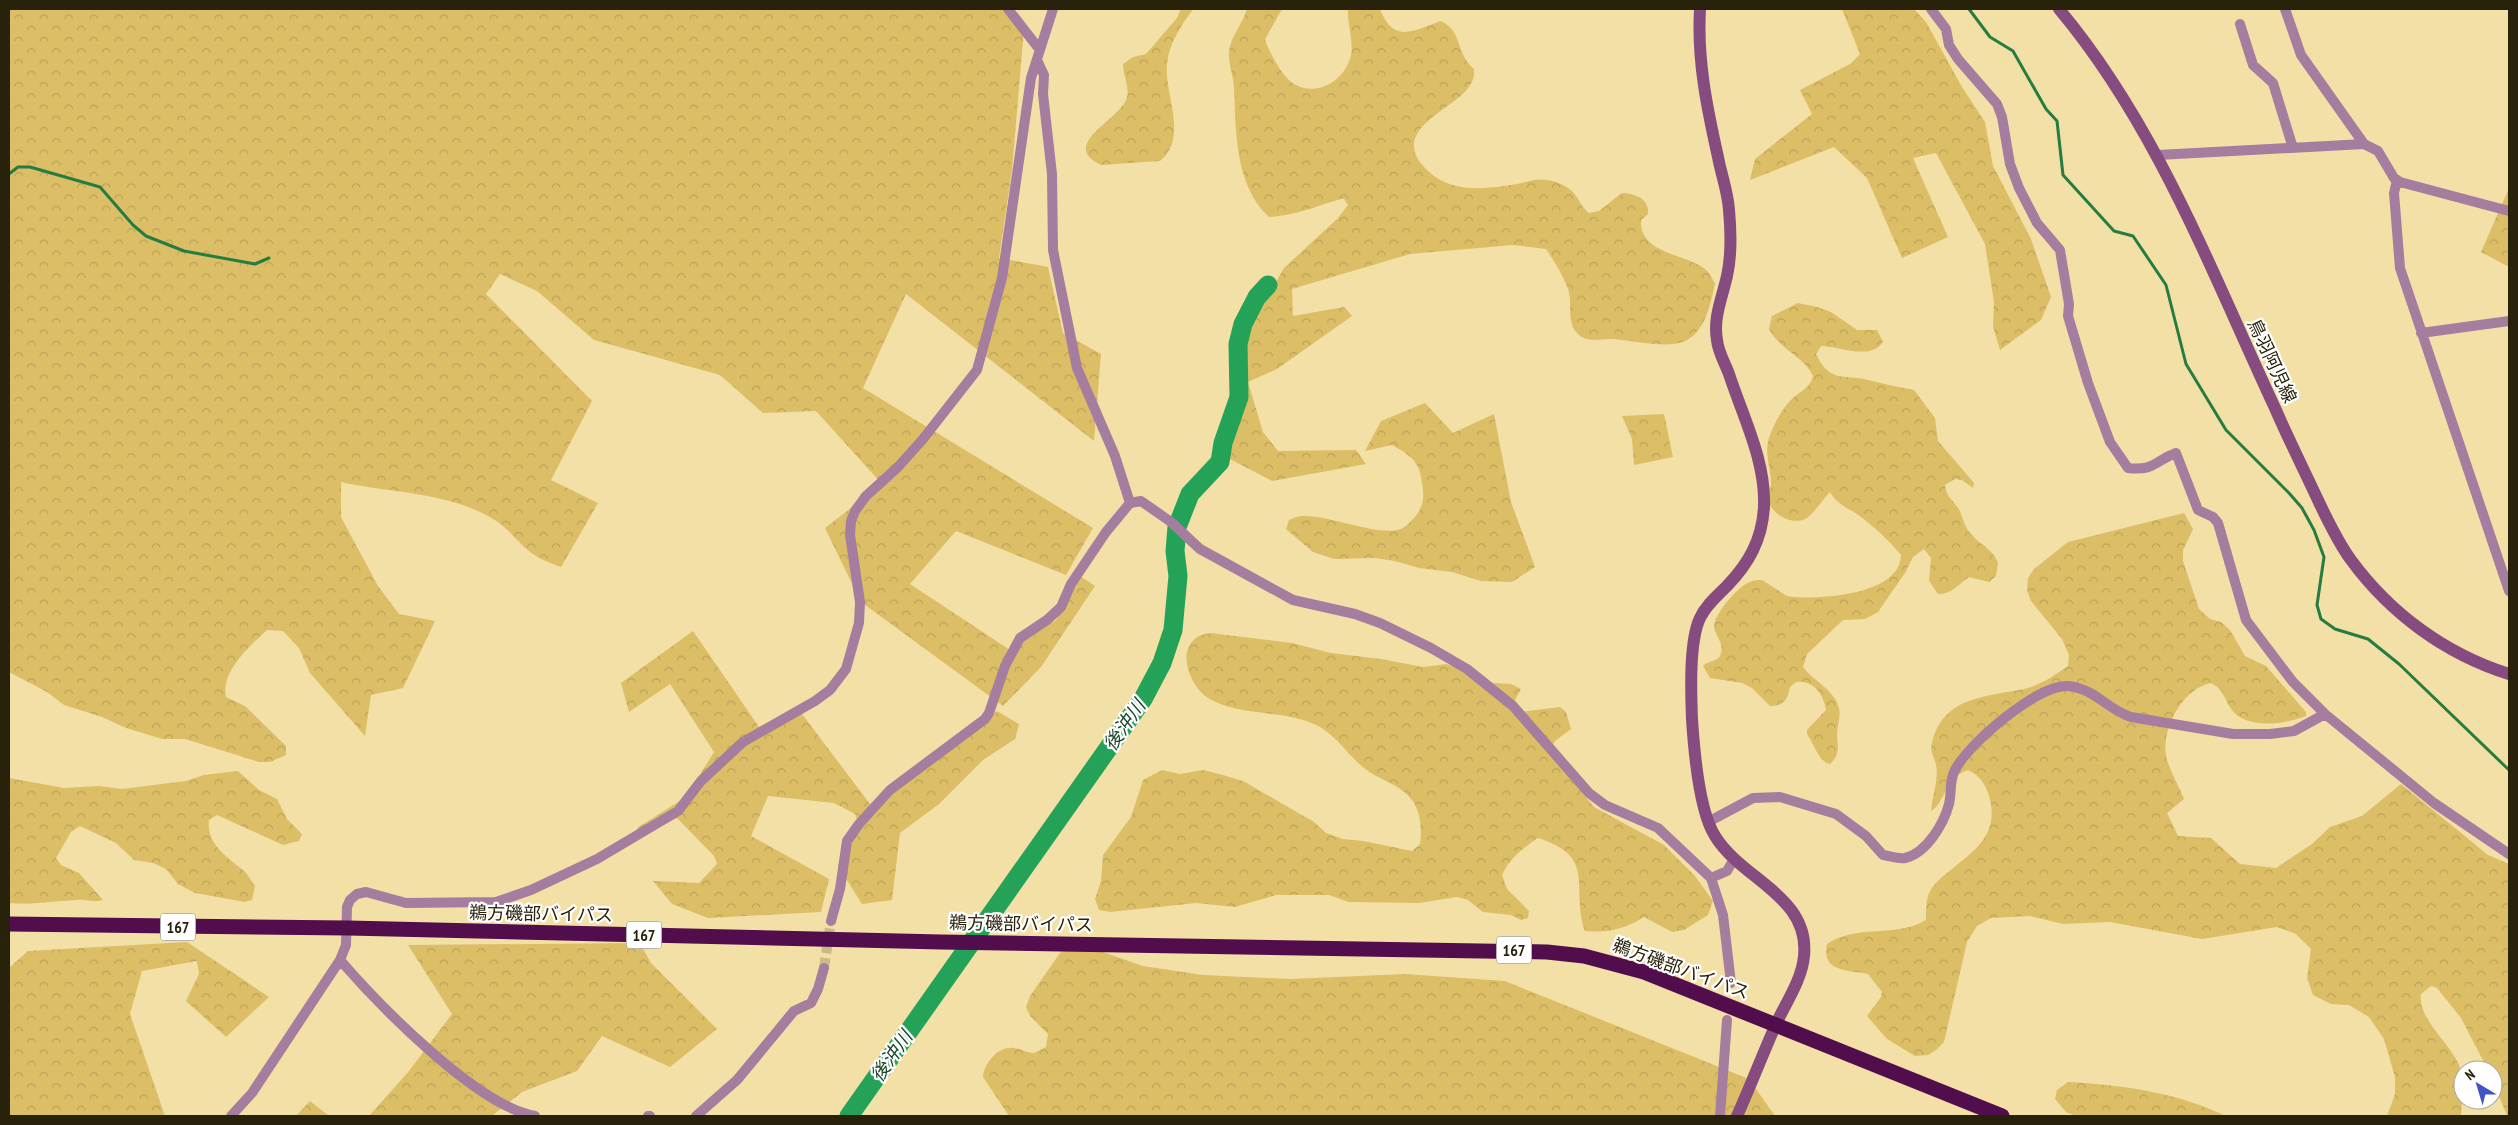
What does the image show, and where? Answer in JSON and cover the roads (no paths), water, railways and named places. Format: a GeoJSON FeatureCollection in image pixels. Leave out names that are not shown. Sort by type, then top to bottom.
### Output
{"type":"FeatureCollection","features":[{"type":"Feature","properties":{"kind":"highway","name":"鵜方磯部バイパス"},"geometry":{"type":"LineString","coordinates":[[9,924],[348,928],[941,942],[1548,952],[1584,956],[1644,972],[2002,1116]]}},
{"type":"Feature","properties":{"kind":"street"},"geometry":{"type":"LineString","coordinates":[[1008,9],[1039,55],[1044,75],[1043,94],[1052,174],[1053,250],[1077,368],[1115,456],[1130,503]]}},
{"type":"Feature","properties":{"kind":"street"},"geometry":{"type":"LineString","coordinates":[[231,1116],[252,1092],[340,960],[346,945],[348,928],[347,906],[350,900],[357,894],[366,892],[406,903],[496,902],[531,890],[597,859],[678,811],[701,781],[743,742],[815,700],[836,683],[846,669],[859,623],[860,602],[850,535],[855,511],[866,496],[898,468],[977,370],[1002,278],[1017,165],[1032,78],[1053,9]]}},
{"type":"Feature","properties":{"kind":"street"},"geometry":{"type":"LineString","coordinates":[[1700,9],[1700,64],[1729,206],[1731,246],[1728,274],[1717,311],[1717,344],[1756,449],[1763,486],[1764,509],[1757,546],[1748,562],[1710,602],[1700,617],[1694,633],[1692,719],[1708,822],[1715,836],[1734,860],[1781,897],[1792,909],[1801,924],[1804,940],[1804,958],[1796,982],[1737,1116]]}},
{"type":"Feature","properties":{"kind":"street"},"geometry":{"type":"LineString","coordinates":[[1930,9],[1946,29],[1949,45],[1958,59],[1997,104],[2002,117],[2010,164],[2019,188],[2037,223],[2060,250],[2065,270],[2068,316],[2088,383],[2110,442],[2128,468],[2142,470],[2155,466],[2176,453],[2198,510],[2213,517],[2218,523],[2246,620],[2293,682],[2325,714],[2434,803],[2509,854]]}},
{"type":"Feature","properties":{"kind":"street","name":"鳥羽阿児線"},"geometry":{"type":"LineString","coordinates":[[2059,9],[2109,72],[2158,155],[2296,454],[2334,533],[2349,558],[2391,605],[2422,631],[2473,660],[2509,674]]}},
{"type":"Feature","properties":{"kind":"street"},"geometry":{"type":"LineString","coordinates":[[2285,9],[2301,56],[2364,144],[2378,152],[2397,180],[2509,211]]}},
{"type":"Feature","properties":{"kind":"street"},"geometry":{"type":"LineString","coordinates":[[2240,24],[2253,65],[2273,83],[2293,148]]}},
{"type":"Feature","properties":{"kind":"street"},"geometry":{"type":"LineString","coordinates":[[2158,155],[2364,144]]}},
{"type":"Feature","properties":{"kind":"street"},"geometry":{"type":"LineString","coordinates":[[2397,180],[2394,193],[2398,261],[2509,591]]}},
{"type":"Feature","properties":{"kind":"street"},"geometry":{"type":"LineString","coordinates":[[2421,333],[2509,321]]}},
{"type":"Feature","properties":{"kind":"street"},"geometry":{"type":"LineString","coordinates":[[831,921],[840,889],[847,841],[859,824],[890,790],[985,719],[989,713],[1005,666],[1020,638],[1047,620],[1061,606],[1071,584],[1106,532],[1130,503],[1141,501],[1151,506],[1200,549],[1293,600],[1355,614],[1380,623],[1431,648],[1467,669],[1513,706],[1589,793],[1606,805],[1658,828],[1711,878],[1723,915],[1731,983]]}},
{"type":"Feature","properties":{"kind":"street"},"geometry":{"type":"LineString","coordinates":[[1708,822],[1753,798],[1780,797],[1836,814],[1866,836],[1883,855],[1907,858],[1921,849],[1939,828],[1949,803],[1953,775],[1972,747],[2030,700],[2057,687],[2084,690],[2106,702],[2118,712],[2132,717],[2233,734],[2270,734],[2294,730],[2325,714]]}},
{"type":"Feature","properties":{"kind":"street"},"geometry":{"type":"LineString","coordinates":[[1711,878],[1727,870],[1734,860]]}},
{"type":"Feature","properties":{"kind":"street"},"geometry":{"type":"LineString","coordinates":[[340,960],[397,1022],[448,1064],[497,1101],[521,1114],[535,1116]]}},
{"type":"Feature","properties":{"kind":"street"},"geometry":{"type":"LineString","coordinates":[[696,1116],[737,1080],[794,1011],[811,1003],[818,989],[824,968]]}},
{"type":"Feature","properties":{"kind":"street"},"geometry":{"type":"LineString","coordinates":[[1720,1116],[1728,1020]]}},
{"type":"Feature","properties":{"kind":"waterway"},"geometry":{"type":"LineString","coordinates":[[1969,9],[1990,37],[2013,51],[2046,109],[2057,121],[2063,175],[2114,231],[2133,236],[2166,285],[2186,364],[2226,430],[2302,508],[2314,530],[2324,557],[2317,605],[2321,619],[2335,629],[2368,639],[2399,664],[2509,770]]}},
{"type":"Feature","properties":{"kind":"waterway"},"geometry":{"type":"LineString","coordinates":[[9,174],[18,167],[30,167],[100,187],[133,225],[146,236],[184,251],[255,264],[269,258]]}},
{"type":"Feature","properties":{"kind":"waterway","name":"後沖川"},"geometry":{"type":"LineString","coordinates":[[849,1116],[1143,699],[1162,663],[1173,630],[1178,576],[1175,551],[1177,527],[1190,494],[1220,462],[1223,443],[1239,397],[1238,344],[1243,324],[1257,297],[1268,285]]}},
{"type":"Feature","properties":{"kind":"tunnel"},"geometry":{"type":"LineString","coordinates":[[824,968],[831,921]]}}]}
